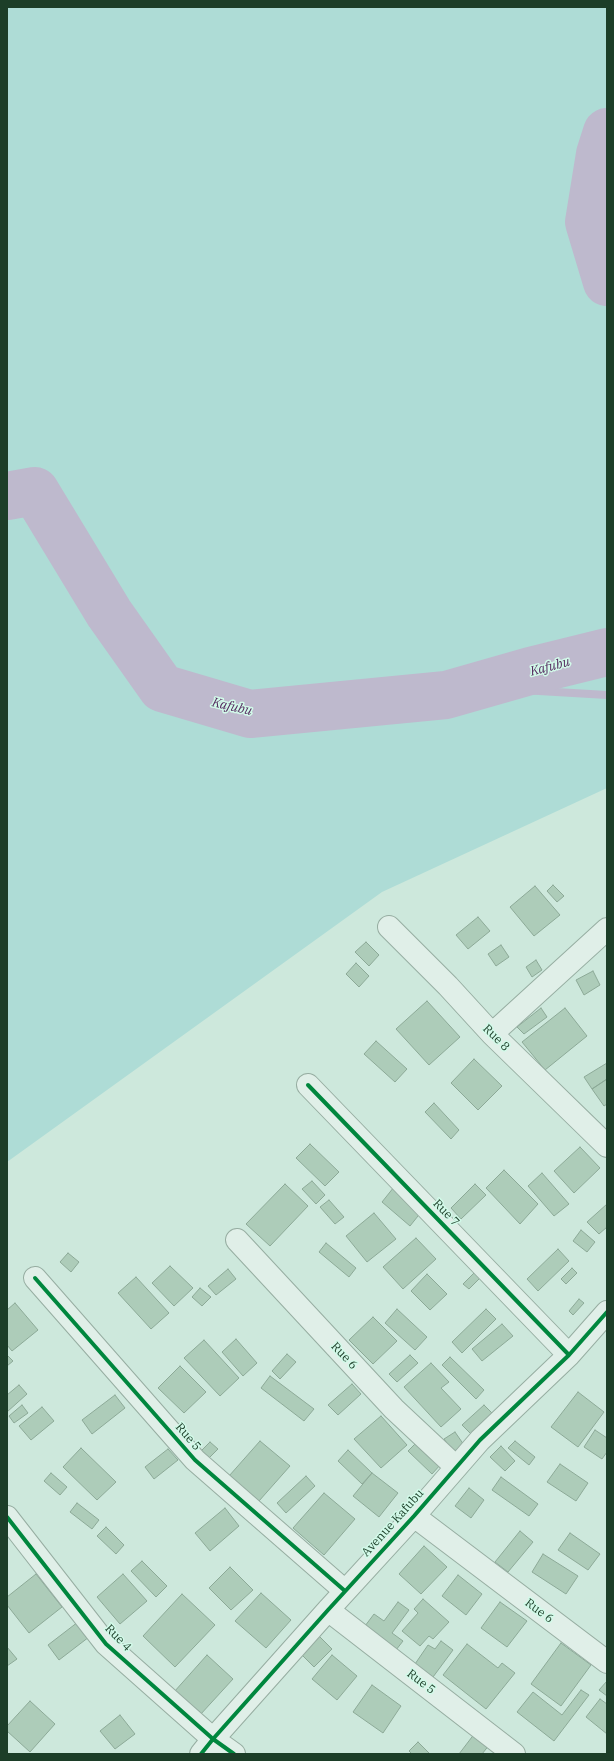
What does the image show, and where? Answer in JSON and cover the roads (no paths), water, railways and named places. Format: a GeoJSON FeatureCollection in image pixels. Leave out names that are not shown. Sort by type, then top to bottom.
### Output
{"type":"FeatureCollection","features":[{"type":"Feature","properties":{"kind":"street","name":"Rue 8"},"geometry":{"type":"LineString","coordinates":[[389,927],[448,986],[492,1034],[607,1146]]}},
{"type":"Feature","properties":{"kind":"street"},"geometry":{"type":"LineString","coordinates":[[492,1034],[607,929]]}},
{"type":"Feature","properties":{"kind":"street","name":"Rue 7"},"geometry":{"type":"LineString","coordinates":[[308,1085],[569,1355]]}},
{"type":"Feature","properties":{"kind":"street","name":"Rue 6"},"geometry":{"type":"LineString","coordinates":[[237,1240],[394,1409],[456,1467]]}},
{"type":"Feature","properties":{"kind":"street","name":"Rue 5"},"geometry":{"type":"LineString","coordinates":[[35,1278],[195,1460],[345,1592]]}},
{"type":"Feature","properties":{"kind":"street","name":"Avenue Kafubu"},"geometry":{"type":"LineString","coordinates":[[207,1747],[480,1440],[569,1355],[606,1317]]}},
{"type":"Feature","properties":{"kind":"street","name":"Rue 6"},"geometry":{"type":"LineString","coordinates":[[414,1516],[607,1662]]}},
{"type":"Feature","properties":{"kind":"street","name":"Rue 4"},"geometry":{"type":"LineString","coordinates":[[7,1517],[106,1644],[207,1747],[234,1754]]}},
{"type":"Feature","properties":{"kind":"street","name":"Rue 5"},"geometry":{"type":"LineString","coordinates":[[328,1610],[514,1754]]}},
{"type":"Feature","properties":{"kind":"waterway","name":"Kafubu"},"geometry":{"type":"LineString","coordinates":[[607,132],[600,154],[589,222],[607,282]]}},
{"type":"Feature","properties":{"kind":"waterway","name":"Kafubu"},"geometry":{"type":"LineString","coordinates":[[7,496],[35,491],[109,613],[162,688],[250,714],[446,695],[530,671],[607,652]]}},
{"type":"Feature","properties":{"kind":"waterway"},"geometry":{"type":"LineString","coordinates":[[471,687],[607,695]]}}]}
